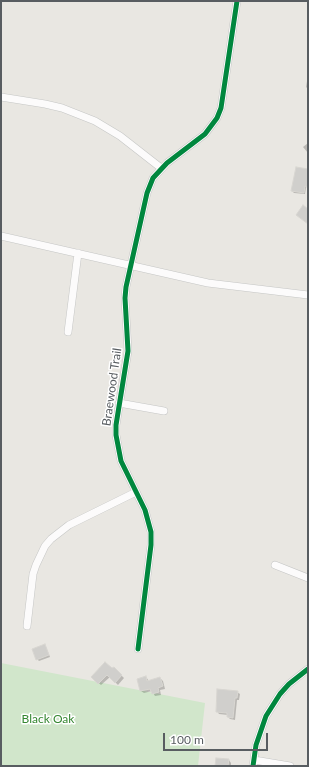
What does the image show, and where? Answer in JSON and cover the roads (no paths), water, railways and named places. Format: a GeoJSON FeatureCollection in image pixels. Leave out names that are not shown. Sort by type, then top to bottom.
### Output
{"type":"FeatureCollection","features":[{"type":"Feature","properties":{"kind":"street","name":"Braewood Trail"},"geometry":{"type":"LineString","coordinates":[[138,649],[151,545],[149,523],[145,510],[118,451],[116,430],[128,351],[125,298],[147,193],[153,178],[167,162],[202,136],[217,118],[221,108],[237,1]]}},
{"type":"Feature","properties":{"kind":"street"},"geometry":{"type":"LineString","coordinates":[[1,97],[62,108],[95,122],[120,136],[161,168]]}},
{"type":"Feature","properties":{"kind":"street"},"geometry":{"type":"LineString","coordinates":[[1,236],[208,283],[308,295]]}},
{"type":"Feature","properties":{"kind":"street"},"geometry":{"type":"LineString","coordinates":[[68,332],[78,253]]}},
{"type":"Feature","properties":{"kind":"street"},"geometry":{"type":"LineString","coordinates":[[119,403],[164,410]]}},
{"type":"Feature","properties":{"kind":"street"},"geometry":{"type":"LineString","coordinates":[[27,626],[33,574],[45,546],[68,525],[136,492]]}},
{"type":"Feature","properties":{"kind":"street"},"geometry":{"type":"LineString","coordinates":[[275,566],[308,578]]}},
{"type":"Feature","properties":{"kind":"street"},"geometry":{"type":"LineString","coordinates":[[290,766],[254,763],[256,745],[261,728],[272,706],[290,684],[308,668]]}},
{"type":"Feature","properties":{"kind":"park label","name":"Black Oak"},"geometry":{"type":"Point","coordinates":[48,719]}}]}
